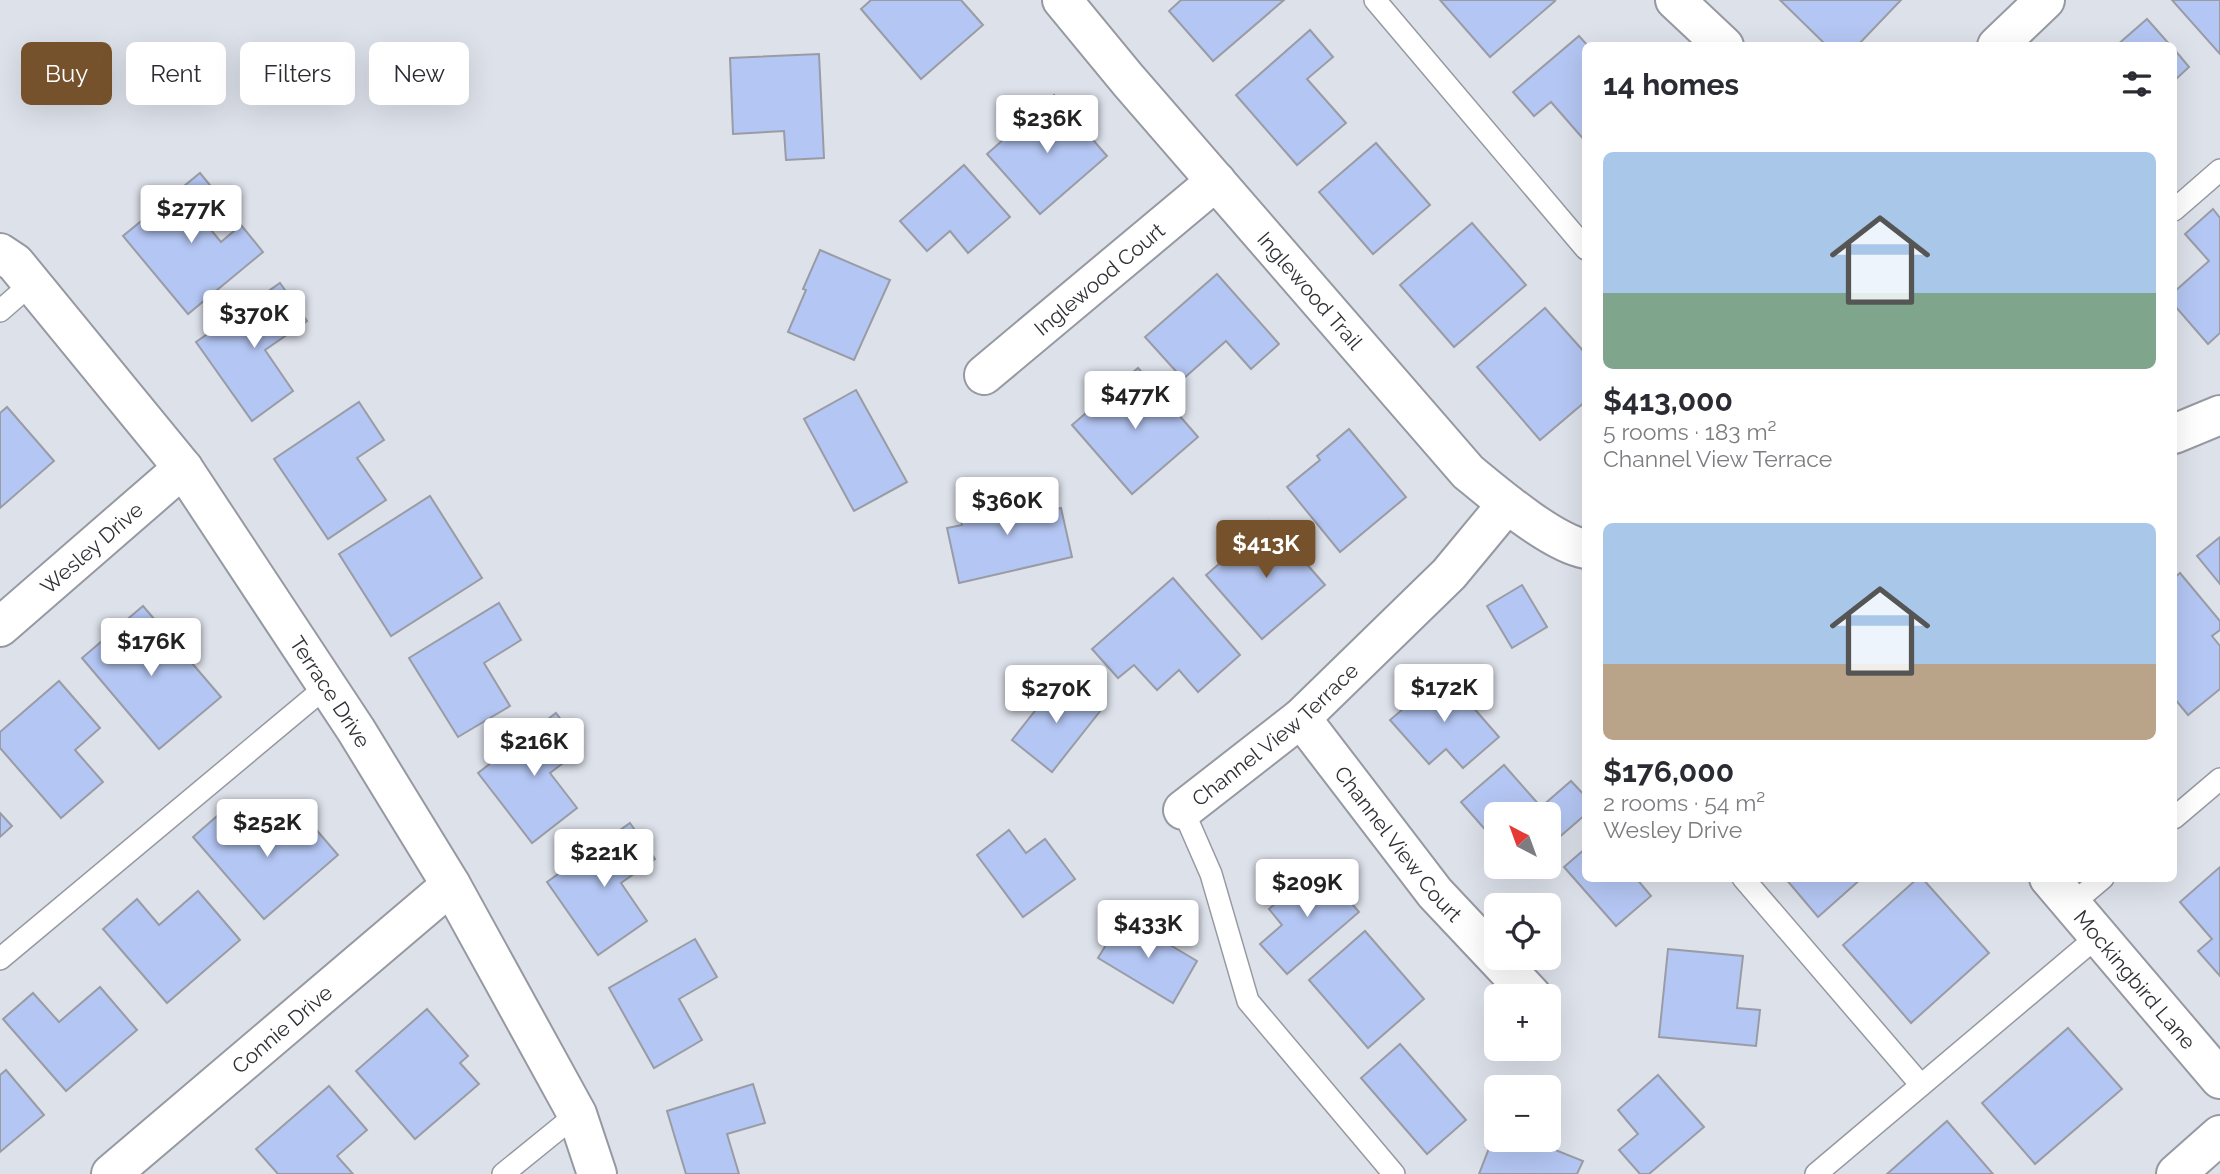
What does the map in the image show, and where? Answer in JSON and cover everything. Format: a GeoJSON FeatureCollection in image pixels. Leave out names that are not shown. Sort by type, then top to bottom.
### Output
{"type":"FeatureCollection","features":[{"type":"Feature","properties":{"kind":"street","name":"Inglewood Trail"},"geometry":{"type":"LineString","coordinates":[[1062,0],[1128,80],[1468,472],[1507,504],[1571,546],[1582,548]]}},
{"type":"Feature","properties":{"kind":"street"},"geometry":{"type":"LineString","coordinates":[[2001,42],[2045,0]]}},
{"type":"Feature","properties":{"kind":"street"},"geometry":{"type":"LineString","coordinates":[[1679,1],[1720,42]]}},
{"type":"Feature","properties":{"kind":"street","name":"Inglewood Court"},"geometry":{"type":"LineString","coordinates":[[984,375],[1216,181]]}},
{"type":"Feature","properties":{"kind":"street","name":"Terrace Drive"},"geometry":{"type":"LineString","coordinates":[[0,253],[15,264],[183,468],[327,686],[451,885],[577,1114],[597,1174]]}},
{"type":"Feature","properties":{"kind":"street"},"geometry":{"type":"LineString","coordinates":[[2177,432],[2220,415]]}},
{"type":"Feature","properties":{"kind":"street","name":"Wesley Drive"},"geometry":{"type":"LineString","coordinates":[[0,627],[183,468]]}},
{"type":"Feature","properties":{"kind":"street","name":"Channel View Terrace"},"geometry":{"type":"LineString","coordinates":[[1183,810],[1301,718],[1449,574],[1507,504]]}},
{"type":"Feature","properties":{"kind":"street","name":"Channel View Court"},"geometry":{"type":"LineString","coordinates":[[1301,718],[1435,892],[1521,984]]}},
{"type":"Feature","properties":{"kind":"street","name":"Connie Drive"},"geometry":{"type":"LineString","coordinates":[[111,1174],[451,885]]}},
{"type":"Feature","properties":{"kind":"street","name":"Mockingbird Lane"},"geometry":{"type":"LineString","coordinates":[[2060,892],[2220,1080]]}},
{"type":"Feature","properties":{"kind":"street"},"geometry":{"type":"LineString","coordinates":[[2176,1174],[2220,1135]]}},
{"type":"Feature","properties":{"kind":"lane"},"geometry":{"type":"LineString","coordinates":[[1375,0],[1582,244]]}},
{"type":"Feature","properties":{"kind":"lane"},"geometry":{"type":"LineString","coordinates":[[2177,207],[2220,170]]}},
{"type":"Feature","properties":{"kind":"lane"},"geometry":{"type":"LineString","coordinates":[[0,312],[32,284]]}},
{"type":"Feature","properties":{"kind":"lane"},"geometry":{"type":"LineString","coordinates":[[0,959],[327,686]]}},
{"type":"Feature","properties":{"kind":"lane"},"geometry":{"type":"LineString","coordinates":[[2177,815],[2220,779]]}},
{"type":"Feature","properties":{"kind":"lane"},"geometry":{"type":"LineString","coordinates":[[1183,810],[1211,874],[1248,1001],[1394,1174]]}},
{"type":"Feature","properties":{"kind":"lane"},"geometry":{"type":"LineString","coordinates":[[1746,882],[1921,1085]]}},
{"type":"Feature","properties":{"kind":"lane"},"geometry":{"type":"LineString","coordinates":[[2060,892],[2091,882]]}},
{"type":"Feature","properties":{"kind":"lane"},"geometry":{"type":"LineString","coordinates":[[1816,1174],[2098,936]]}},
{"type":"Feature","properties":{"kind":"lane"},"geometry":{"type":"LineString","coordinates":[[503,1174],[577,1114]]}},
{"type":"Feature","properties":{"kind":"building"},"geometry":{"type":"Polygon","coordinates":[[[871,0],[961,0],[983,25],[921,79],[861,9],[871,0]]]}},
{"type":"Feature","properties":{"kind":"building"},"geometry":{"type":"Polygon","coordinates":[[[1181,0],[1284,0],[1213,61],[1169,11],[1181,0]]]}},
{"type":"Feature","properties":{"kind":"building"},"geometry":{"type":"Polygon","coordinates":[[[1440,0],[1553,0],[1555,1],[1490,57],[1440,0]]]}},
{"type":"Feature","properties":{"kind":"building"},"geometry":{"type":"Polygon","coordinates":[[[1780,0],[1901,0],[1861,42],[1823,42],[1780,0]]]}},
{"type":"Feature","properties":{"kind":"building"},"geometry":{"type":"Polygon","coordinates":[[[2172,0],[2220,0],[2220,54],[2172,0]]]}},
{"type":"Feature","properties":{"kind":"building"},"geometry":{"type":"Polygon","coordinates":[[[2147,19],[2167,42],[2121,42],[2147,19]]]}},
{"type":"Feature","properties":{"kind":"building"},"geometry":{"type":"Polygon","coordinates":[[[1310,30],[1333,57],[1307,79],[1346,123],[1297,165],[1236,95],[1310,30]]]}},
{"type":"Feature","properties":{"kind":"building"},"geometry":{"type":"Polygon","coordinates":[[[1579,36],[1584,42],[1582,42],[1582,137],[1551,102],[1534,116],[1513,92],[1579,36]]]}},
{"type":"Feature","properties":{"kind":"building"},"geometry":{"type":"Polygon","coordinates":[[[2177,53],[2189,67],[2177,78],[2177,53]]]}},
{"type":"Feature","properties":{"kind":"building"},"geometry":{"type":"Polygon","coordinates":[[[819,54],[824,158],[786,160],[784,131],[733,134],[730,58],[819,54]]]}},
{"type":"Feature","properties":{"kind":"building"},"geometry":{"type":"Polygon","coordinates":[[[1054,95],[1107,156],[1040,214],[987,154],[1054,95]]]}},
{"type":"Feature","properties":{"kind":"building"},"geometry":{"type":"Polygon","coordinates":[[[1376,143],[1430,205],[1373,254],[1319,192],[1376,143]]]}},
{"type":"Feature","properties":{"kind":"building"},"geometry":{"type":"Polygon","coordinates":[[[964,165],[1010,217],[968,253],[950,231],[927,251],[900,221],[964,165]]]}},
{"type":"Feature","properties":{"kind":"building"},"geometry":{"type":"Polygon","coordinates":[[[200,173],[227,206],[206,224],[221,242],[241,225],[263,252],[188,314],[123,236],[200,173]]]}},
{"type":"Feature","properties":{"kind":"building"},"geometry":{"type":"Polygon","coordinates":[[[2213,209],[2220,218],[2220,333],[2208,344],[2177,308],[2177,289],[2209,261],[2185,234],[2213,209]]]}},
{"type":"Feature","properties":{"kind":"building"},"geometry":{"type":"Polygon","coordinates":[[[1472,223],[1526,285],[1454,347],[1400,285],[1472,223]]]}},
{"type":"Feature","properties":{"kind":"building"},"geometry":{"type":"Polygon","coordinates":[[[820,250],[890,280],[854,360],[788,332],[820,250]]]}},
{"type":"Feature","properties":{"kind":"building"},"geometry":{"type":"Polygon","coordinates":[[[1217,274],[1279,344],[1251,369],[1226,341],[1183,379],[1145,337],[1217,274]]]}},
{"type":"Feature","properties":{"kind":"building"},"geometry":{"type":"Polygon","coordinates":[[[280,283],[307,321],[265,350],[293,391],[252,421],[196,342],[280,283]]]}},
{"type":"Feature","properties":{"kind":"building"},"geometry":{"type":"Polygon","coordinates":[[[1545,308],[1582,350],[1582,404],[1540,440],[1477,367],[1545,308]]]}},
{"type":"Feature","properties":{"kind":"building"},"geometry":{"type":"Polygon","coordinates":[[[1138,368],[1198,437],[1132,494],[1072,425],[1138,368]]]}},
{"type":"Feature","properties":{"kind":"building"},"geometry":{"type":"Polygon","coordinates":[[[856,390],[907,482],[854,511],[804,419],[856,390]]]}},
{"type":"Feature","properties":{"kind":"building"},"geometry":{"type":"Polygon","coordinates":[[[359,402],[384,440],[357,458],[386,500],[328,539],[274,459],[359,402]]]}},
{"type":"Feature","properties":{"kind":"building"},"geometry":{"type":"Polygon","coordinates":[[[7,407],[54,461],[0,508],[0,413],[7,407]]]}},
{"type":"Feature","properties":{"kind":"building"},"geometry":{"type":"Polygon","coordinates":[[[1349,429],[1406,497],[1340,552],[1287,487],[1320,460],[1317,456],[1349,429]]]}},
{"type":"Feature","properties":{"kind":"building"},"geometry":{"type":"Polygon","coordinates":[[[1034,490],[1039,513],[1061,508],[1072,557],[959,583],[947,528],[962,525],[958,508],[1034,490]]]}},
{"type":"Feature","properties":{"kind":"building"},"geometry":{"type":"Polygon","coordinates":[[[430,496],[482,578],[391,636],[339,554],[430,496]]]}},
{"type":"Feature","properties":{"kind":"building"},"geometry":{"type":"Polygon","coordinates":[[[1269,521],[1325,585],[1262,639],[1206,575],[1269,521]]]}},
{"type":"Feature","properties":{"kind":"building"},"geometry":{"type":"Polygon","coordinates":[[[2220,537],[2220,584],[2197,556],[2220,537]]]}},
{"type":"Feature","properties":{"kind":"building"},"geometry":{"type":"Polygon","coordinates":[[[2180,573],[2220,621],[2220,630],[2212,636],[2220,646],[2220,689],[2188,715],[2177,702],[2177,576],[2180,573]]]}},
{"type":"Feature","properties":{"kind":"building"},"geometry":{"type":"Polygon","coordinates":[[[1173,578],[1240,655],[1198,692],[1179,670],[1157,690],[1134,665],[1118,678],[1092,649],[1173,578]]]}},
{"type":"Feature","properties":{"kind":"building"},"geometry":{"type":"Polygon","coordinates":[[[1522,585],[1547,627],[1512,648],[1487,606],[1522,585]]]}},
{"type":"Feature","properties":{"kind":"building"},"geometry":{"type":"Polygon","coordinates":[[[499,603],[521,640],[484,663],[510,706],[458,737],[409,658],[499,603]]]}},
{"type":"Feature","properties":{"kind":"building"},"geometry":{"type":"Polygon","coordinates":[[[143,606],[221,697],[159,749],[82,658],[143,606]]]}},
{"type":"Feature","properties":{"kind":"building"},"geometry":{"type":"Polygon","coordinates":[[[1444,674],[1499,737],[1463,768],[1446,749],[1429,764],[1390,720],[1444,674]]]}},
{"type":"Feature","properties":{"kind":"building"},"geometry":{"type":"Polygon","coordinates":[[[1061,678],[1101,710],[1052,772],[1012,740],[1061,678]]]}},
{"type":"Feature","properties":{"kind":"building"},"geometry":{"type":"Polygon","coordinates":[[[59,681],[100,728],[75,750],[103,782],[61,818],[0,748],[0,732],[59,681]]]}},
{"type":"Feature","properties":{"kind":"building"},"geometry":{"type":"Polygon","coordinates":[[[556,713],[583,748],[550,773],[577,808],[532,843],[478,773],[556,713]]]}},
{"type":"Feature","properties":{"kind":"building"},"geometry":{"type":"Polygon","coordinates":[[[1504,765],[1537,802],[1484,802],[1484,828],[1461,802],[1504,765]]]}},
{"type":"Feature","properties":{"kind":"building"},"geometry":{"type":"Polygon","coordinates":[[[1571,781],[1582,793],[1582,817],[1561,836],[1561,802],[1547,802],[1571,781]]]}},
{"type":"Feature","properties":{"kind":"building"},"geometry":{"type":"Polygon","coordinates":[[[224,810],[252,843],[268,829],[273,836],[301,812],[338,855],[264,919],[193,837],[224,810]]]}},
{"type":"Feature","properties":{"kind":"building"},"geometry":{"type":"Polygon","coordinates":[[[0,813],[12,826],[0,837],[0,813]]]}},
{"type":"Feature","properties":{"kind":"building"},"geometry":{"type":"Polygon","coordinates":[[[630,823],[655,859],[621,883],[647,921],[598,955],[547,882],[630,823]]]}},
{"type":"Feature","properties":{"kind":"building"},"geometry":{"type":"Polygon","coordinates":[[[1009,830],[1026,853],[1045,839],[1075,879],[1023,917],[977,855],[1009,830]]]}},
{"type":"Feature","properties":{"kind":"building"},"geometry":{"type":"Polygon","coordinates":[[[1582,851],[1582,882],[1639,882],[1651,896],[1616,926],[1564,867],[1582,851]]]}},
{"type":"Feature","properties":{"kind":"building"},"geometry":{"type":"Polygon","coordinates":[[[1319,866],[1359,912],[1287,974],[1260,944],[1282,925],[1269,909],[1319,866]]]}},
{"type":"Feature","properties":{"kind":"building"},"geometry":{"type":"Polygon","coordinates":[[[2220,867],[2220,976],[2198,951],[2212,939],[2180,902],[2220,867]]]}},
{"type":"Feature","properties":{"kind":"building"},"geometry":{"type":"Polygon","coordinates":[[[1788,882],[1857,882],[1818,917],[1788,882]]]}},
{"type":"Feature","properties":{"kind":"building"},"geometry":{"type":"Polygon","coordinates":[[[1914,882],[1926,882],[1989,953],[1911,1023],[1843,945],[1914,882]]]}},
{"type":"Feature","properties":{"kind":"building"},"geometry":{"type":"Polygon","coordinates":[[[198,891],[240,940],[167,1003],[103,929],[137,899],[159,925],[198,891]]]}},
{"type":"Feature","properties":{"kind":"building"},"geometry":{"type":"Polygon","coordinates":[[[1123,917],[1197,961],[1173,1003],[1098,958],[1123,917]]]}},
{"type":"Feature","properties":{"kind":"building"},"geometry":{"type":"Polygon","coordinates":[[[1365,931],[1424,999],[1368,1048],[1309,980],[1365,931]]]}},
{"type":"Feature","properties":{"kind":"building"},"geometry":{"type":"Polygon","coordinates":[[[695,939],[717,977],[679,999],[702,1040],[654,1068],[609,988],[695,939]]]}},
{"type":"Feature","properties":{"kind":"building"},"geometry":{"type":"Polygon","coordinates":[[[1668,949],[1743,956],[1737,1008],[1760,1010],[1756,1046],[1659,1037],[1668,949]]]}},
{"type":"Feature","properties":{"kind":"building"},"geometry":{"type":"Polygon","coordinates":[[[100,987],[137,1030],[66,1091],[3,1019],[33,993],[59,1022],[100,987]]]}},
{"type":"Feature","properties":{"kind":"building"},"geometry":{"type":"Polygon","coordinates":[[[427,1009],[468,1056],[460,1063],[479,1084],[415,1139],[356,1071],[427,1009]]]}},
{"type":"Feature","properties":{"kind":"building"},"geometry":{"type":"Polygon","coordinates":[[[2068,1028],[2122,1089],[2035,1164],[1982,1103],[2068,1028]]]}},
{"type":"Feature","properties":{"kind":"building"},"geometry":{"type":"Polygon","coordinates":[[[1400,1044],[1466,1120],[1427,1154],[1361,1078],[1400,1044]]]}},
{"type":"Feature","properties":{"kind":"building"},"geometry":{"type":"Polygon","coordinates":[[[6,1070],[44,1115],[0,1152],[0,1075],[6,1070]]]}},
{"type":"Feature","properties":{"kind":"building"},"geometry":{"type":"Polygon","coordinates":[[[1658,1075],[1704,1127],[1649,1174],[1640,1174],[1619,1150],[1638,1134],[1618,1110],[1658,1075]]]}},
{"type":"Feature","properties":{"kind":"building"},"geometry":{"type":"Polygon","coordinates":[[[753,1084],[765,1123],[727,1134],[739,1174],[686,1174],[667,1111],[753,1084]]]}},
{"type":"Feature","properties":{"kind":"building"},"geometry":{"type":"Polygon","coordinates":[[[329,1086],[367,1130],[337,1156],[353,1174],[278,1174],[256,1149],[329,1086]]]}},
{"type":"Feature","properties":{"kind":"building"},"geometry":{"type":"Polygon","coordinates":[[[1947,1121],[1993,1174],[1887,1174],[1947,1121]]]}},
{"type":"Feature","properties":{"kind":"building"},"geometry":{"type":"Polygon","coordinates":[[[1488,1152],[1560,1152],[1583,1161],[1577,1174],[1479,1174],[1488,1152]]]}}]}
